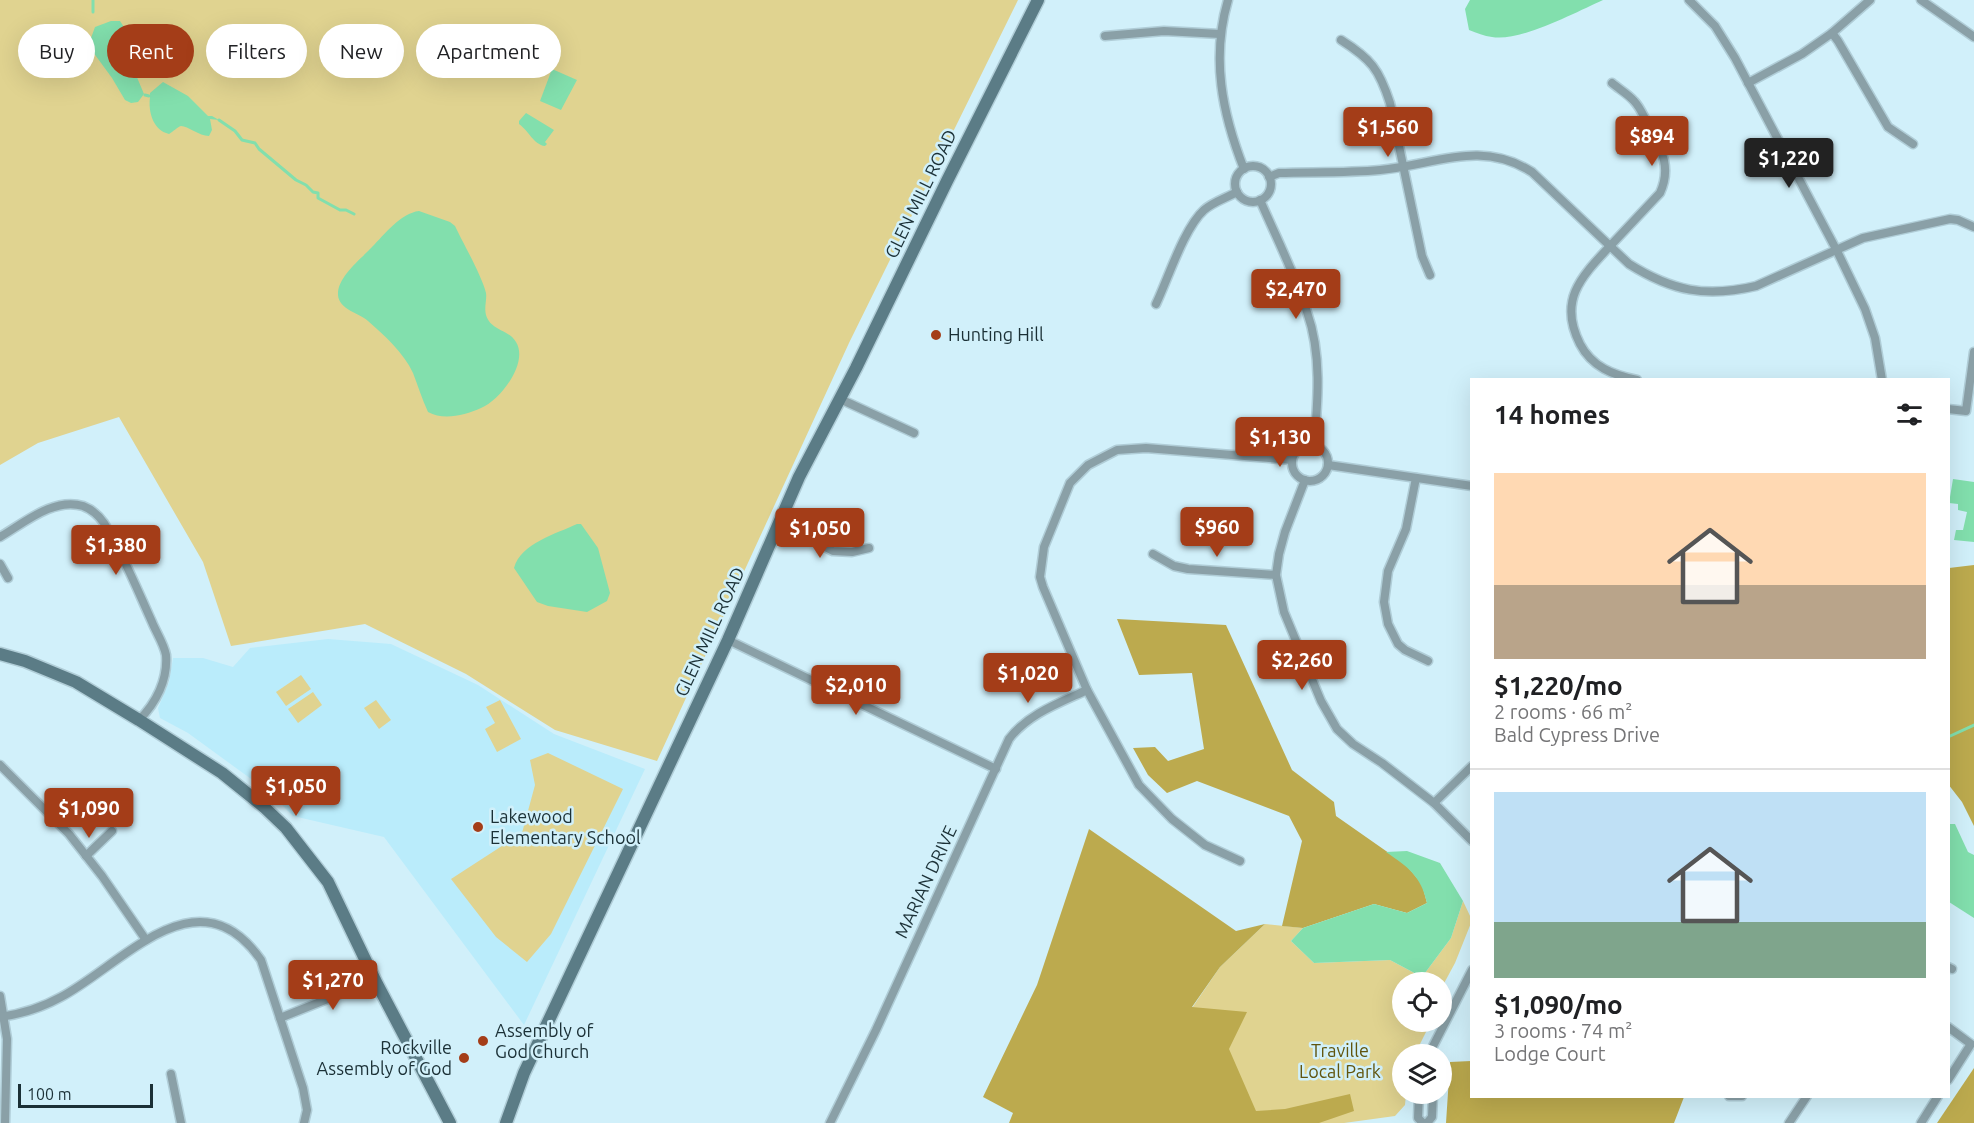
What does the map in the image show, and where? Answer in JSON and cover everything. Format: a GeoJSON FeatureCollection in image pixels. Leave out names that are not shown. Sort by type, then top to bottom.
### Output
{"type":"FeatureCollection","features":[{"type":"Feature","properties":{"kind":"main road","name":"GLEN MILL ROAD"},"geometry":{"type":"LineString","coordinates":[[506,1123],[524,1073],[728,640],[799,477],[1038,0]]}},
{"type":"Feature","properties":{"kind":"main road"},"geometry":{"type":"LineString","coordinates":[[0,654],[25,661],[76,682],[139,720],[222,773],[286,828],[328,882],[375,980],[450,1123]]}},
{"type":"Feature","properties":{"kind":"street"},"geometry":{"type":"LineString","coordinates":[[1228,0],[1220,34],[1221,93],[1229,128],[1244,169]]}},
{"type":"Feature","properties":{"kind":"street"},"geometry":{"type":"LineString","coordinates":[[1689,0],[1715,27],[1748,83],[1837,251],[1875,338],[1882,378]]}},
{"type":"Feature","properties":{"kind":"street"},"geometry":{"type":"LineString","coordinates":[[1748,83],[1802,54],[1832,33],[1870,0]]}},
{"type":"Feature","properties":{"kind":"street"},"geometry":{"type":"LineString","coordinates":[[1922,0],[1974,37]]}},
{"type":"Feature","properties":{"kind":"street"},"geometry":{"type":"LineString","coordinates":[[1105,36],[1164,31],[1220,34]]}},
{"type":"Feature","properties":{"kind":"street"},"geometry":{"type":"LineString","coordinates":[[1832,33],[1888,127],[1913,144]]}},
{"type":"Feature","properties":{"kind":"street"},"geometry":{"type":"LineString","coordinates":[[1341,40],[1363,54],[1382,80],[1390,103],[1422,256],[1430,275]]}},
{"type":"Feature","properties":{"kind":"street"},"geometry":{"type":"LineString","coordinates":[[1612,84],[1633,99],[1639,107],[1664,154],[1666,172],[1660,193],[1582,276],[1572,301],[1571,315],[1574,332],[1585,354],[1601,368],[1612,374],[1629,378]]}},
{"type":"Feature","properties":{"kind":"street"},"geometry":{"type":"LineString","coordinates":[[1269,177],[1279,173],[1360,171],[1474,154],[1498,157],[1514,162],[1541,180],[1629,264],[1672,286],[1705,292],[1756,286],[1875,234],[1950,219],[1974,227]]}},
{"type":"Feature","properties":{"kind":"street"},"geometry":{"type":"LineString","coordinates":[[1255,166],[1261,168],[1269,177],[1270,188],[1265,197],[1260,200],[1250,202],[1244,200],[1237,192],[1235,182],[1244,169],[1255,166]]}},
{"type":"Feature","properties":{"kind":"street"},"geometry":{"type":"LineString","coordinates":[[1156,304],[1192,225],[1204,210],[1237,192]]}},
{"type":"Feature","properties":{"kind":"street"},"geometry":{"type":"LineString","coordinates":[[1260,200],[1308,312],[1314,344],[1318,390],[1314,445]]}},
{"type":"Feature","properties":{"kind":"street"},"geometry":{"type":"LineString","coordinates":[[1950,409],[1966,411],[1974,352]]}},
{"type":"Feature","properties":{"kind":"street"},"geometry":{"type":"LineString","coordinates":[[840,399],[914,433]]}},
{"type":"Feature","properties":{"kind":"street"},"geometry":{"type":"LineString","coordinates":[[1314,445],[1326,454],[1328,465],[1323,476],[1311,481],[1305,480],[1300,478],[1294,470],[1292,460],[1303,446],[1314,445]]}},
{"type":"Feature","properties":{"kind":"street"},"geometry":{"type":"LineString","coordinates":[[1240,861],[1205,845],[1172,819],[1139,785],[1087,690],[1040,577],[1044,547],[1070,483],[1088,465],[1117,450],[1146,448],[1292,460]]}},
{"type":"Feature","properties":{"kind":"street"},"geometry":{"type":"LineString","coordinates":[[1328,465],[1470,486]]}},
{"type":"Feature","properties":{"kind":"street"},"geometry":{"type":"LineString","coordinates":[[1416,478],[1406,529],[1388,571],[1384,602],[1388,624],[1398,644],[1428,661]]}},
{"type":"Feature","properties":{"kind":"street"},"geometry":{"type":"LineString","coordinates":[[1305,480],[1285,532],[1276,575],[1284,612],[1321,701],[1337,729],[1353,744],[1434,803],[1470,839]]}},
{"type":"Feature","properties":{"kind":"street"},"geometry":{"type":"LineString","coordinates":[[0,537],[61,504],[81,505],[90,509],[102,521],[135,584],[166,653],[166,670],[159,694],[139,720]]}},
{"type":"Feature","properties":{"kind":"street"},"geometry":{"type":"LineString","coordinates":[[779,523],[833,551],[852,552],[868,548]]}},
{"type":"Feature","properties":{"kind":"street"},"geometry":{"type":"LineString","coordinates":[[1153,554],[1174,566],[1188,569],[1276,575]]}},
{"type":"Feature","properties":{"kind":"street"},"geometry":{"type":"LineString","coordinates":[[0,564],[8,578]]}},
{"type":"Feature","properties":{"kind":"street"},"geometry":{"type":"LineString","coordinates":[[728,640],[996,769]]}},
{"type":"Feature","properties":{"kind":"street","name":"MARIAN DRIVE"},"geometry":{"type":"LineString","coordinates":[[830,1123],[876,1030],[1009,739],[1019,726],[1034,716],[1087,690]]}},
{"type":"Feature","properties":{"kind":"street"},"geometry":{"type":"LineString","coordinates":[[0,765],[69,834],[146,940]]}},
{"type":"Feature","properties":{"kind":"street"},"geometry":{"type":"LineString","coordinates":[[1434,803],[1470,768]]}},
{"type":"Feature","properties":{"kind":"street"},"geometry":{"type":"LineString","coordinates":[[86,856],[112,831]]}},
{"type":"Feature","properties":{"kind":"street"},"geometry":{"type":"LineString","coordinates":[[2,1016],[38,1007],[62,997],[146,940],[179,924],[200,922],[223,926],[249,943],[261,960],[303,1088],[307,1110],[304,1123]]}},
{"type":"Feature","properties":{"kind":"street"},"geometry":{"type":"LineString","coordinates":[[1436,1044],[1470,974]]}},
{"type":"Feature","properties":{"kind":"street"},"geometry":{"type":"LineString","coordinates":[[280,1018],[375,980]]}},
{"type":"Feature","properties":{"kind":"street"},"geometry":{"type":"LineString","coordinates":[[0,996],[7,1039],[5,1123]]}},
{"type":"Feature","properties":{"kind":"street"},"geometry":{"type":"LineString","coordinates":[[1950,1028],[1971,1044],[1950,1077]]}},
{"type":"Feature","properties":{"kind":"street"},"geometry":{"type":"LineString","coordinates":[[171,1074],[181,1123]]}},
{"type":"Feature","properties":{"kind":"street"},"geometry":{"type":"LineString","coordinates":[[1789,1123],[1806,1098]]}},
{"type":"Feature","properties":{"kind":"street"},"geometry":{"type":"LineString","coordinates":[[1921,1123],[1937,1098]]}},
{"type":"Feature","properties":{"kind":"street"},"geometry":{"type":"LineString","coordinates":[[1419,1104],[1418,1118],[1425,1123],[1432,1117],[1433,1104]]}},
{"type":"Feature","properties":{"kind":"shaded area"},"geometry":{"type":"Polygon","coordinates":[[[1470,0],[1603,0],[1533,31],[1504,37],[1489,37],[1469,30],[1465,9],[1470,0]]]}},
{"type":"Feature","properties":{"kind":"shaded area"},"geometry":{"type":"Polygon","coordinates":[[[111,21],[120,21],[122,24],[107,24],[107,71],[95,55],[95,27],[111,21]]]}},
{"type":"Feature","properties":{"kind":"shaded area"},"geometry":{"type":"Polygon","coordinates":[[[561,73],[577,80],[561,110],[540,101],[549,78],[561,78],[561,73]]]}},
{"type":"Feature","properties":{"kind":"shaded area"},"geometry":{"type":"Polygon","coordinates":[[[112,78],[137,78],[144,94],[138,102],[131,103],[125,100],[112,78]]]}},
{"type":"Feature","properties":{"kind":"shaded area"},"geometry":{"type":"Polygon","coordinates":[[[163,82],[188,96],[208,116],[219,120],[210,119],[212,130],[209,136],[181,126],[169,134],[159,129],[150,109],[150,93],[163,82]]]}},
{"type":"Feature","properties":{"kind":"shaded area"},"geometry":{"type":"Polygon","coordinates":[[[526,113],[554,130],[545,142],[547,144],[545,146],[534,140],[519,124],[526,113]]]}},
{"type":"Feature","properties":{"kind":"shaded area"},"geometry":{"type":"Polygon","coordinates":[[[419,211],[455,226],[484,286],[485,312],[488,320],[513,338],[519,351],[516,370],[504,389],[488,404],[461,415],[448,417],[428,412],[413,373],[399,351],[368,321],[346,308],[339,300],[339,288],[345,275],[399,220],[419,211]]]}},
{"type":"Feature","properties":{"kind":"shaded area"},"geometry":{"type":"Polygon","coordinates":[[[1953,479],[1974,482],[1974,542],[1954,540],[1956,530],[1963,530],[1967,512],[1958,510],[1958,504],[1950,503],[1953,479]]]}},
{"type":"Feature","properties":{"kind":"shaded area"},"geometry":{"type":"Polygon","coordinates":[[[581,524],[598,548],[610,593],[607,601],[587,612],[537,602],[514,568],[518,559],[531,546],[581,524]]]}},
{"type":"Feature","properties":{"kind":"shaded area"},"geometry":{"type":"Polygon","coordinates":[[[1974,565],[1974,826],[1962,802],[1950,787],[1950,568],[1974,565]]]}},
{"type":"Feature","properties":{"kind":"shaded area"},"geometry":{"type":"Polygon","coordinates":[[[1117,619],[1226,625],[1292,770],[1334,802],[1336,816],[1406,865],[1422,884],[1427,903],[1407,913],[1374,904],[1303,928],[1282,926],[1302,841],[1289,816],[1197,781],[1167,793],[1148,775],[1133,748],[1155,747],[1168,761],[1204,749],[1192,673],[1139,675],[1117,619]]]}},
{"type":"Feature","properties":{"kind":"shaded area","name":"Lakewood Elementary School"},"geometry":{"type":"Polygon","coordinates":[[[328,639],[391,644],[478,685],[554,734],[645,769],[524,1025],[384,837],[293,816],[269,792],[188,733],[160,718],[158,708],[169,682],[173,658],[203,658],[233,667],[250,648],[328,639]]]}},
{"type":"Feature","properties":{"kind":"shaded area"},"geometry":{"type":"Polygon","coordinates":[[[1950,824],[1955,824],[1968,852],[1974,855],[1974,918],[1950,903],[1950,824]]]}},
{"type":"Feature","properties":{"kind":"shaded area"},"geometry":{"type":"Polygon","coordinates":[[[1089,829],[1236,931],[1265,924],[1220,967],[1192,1007],[1247,1012],[1229,1049],[1256,1111],[1285,1109],[1350,1094],[1354,1111],[1319,1123],[1009,1123],[1013,1113],[983,1097],[1037,985],[1089,829]]]}},
{"type":"Feature","properties":{"kind":"shaded area"},"geometry":{"type":"Polygon","coordinates":[[[1407,851],[1440,863],[1463,901],[1451,938],[1426,972],[1413,972],[1390,960],[1314,963],[1291,941],[1303,928],[1374,904],[1407,913],[1427,903],[1417,879],[1401,862],[1386,852],[1407,851]]]}},
{"type":"Feature","properties":{"kind":"shaded area"},"geometry":{"type":"Polygon","coordinates":[[[1470,1061],[1470,1098],[1684,1098],[1674,1123],[1446,1123],[1447,1104],[1452,1104],[1452,1062],[1470,1061]]]}},
{"type":"Feature","properties":{"kind":"shaded area"},"geometry":{"type":"Polygon","coordinates":[[[1974,1068],[1974,1123],[1937,1123],[1974,1068]]]}},
{"type":"Feature","properties":{"kind":"green space"},"geometry":{"type":"Polygon","coordinates":[[[0,0],[1018,0],[849,343],[657,761],[555,730],[466,674],[365,624],[231,646],[203,562],[119,417],[38,443],[0,465],[0,0]]]}},
{"type":"Feature","properties":{"kind":"green space"},"geometry":{"type":"Polygon","coordinates":[[[301,675],[311,689],[286,706],[276,692],[301,675]]]}},
{"type":"Feature","properties":{"kind":"green space"},"geometry":{"type":"Polygon","coordinates":[[[313,692],[322,705],[298,723],[288,709],[313,692]]]}},
{"type":"Feature","properties":{"kind":"green space"},"geometry":{"type":"Polygon","coordinates":[[[376,700],[391,720],[379,729],[364,708],[376,700]]]}},
{"type":"Feature","properties":{"kind":"green space"},"geometry":{"type":"Polygon","coordinates":[[[500,700],[521,739],[497,752],[485,729],[495,723],[486,707],[500,700]]]}},
{"type":"Feature","properties":{"kind":"green space"},"geometry":{"type":"Polygon","coordinates":[[[548,753],[623,789],[551,934],[527,962],[496,937],[451,879],[522,833],[535,785],[530,760],[548,753]]]}},
{"type":"Feature","properties":{"kind":"green space"},"geometry":{"type":"Polygon","coordinates":[[[1463,901],[1470,916],[1470,926],[1455,963],[1450,972],[1426,972],[1451,938],[1463,901]]]}},
{"type":"Feature","properties":{"kind":"green space","name":"Traville Local Park"},"geometry":{"type":"Polygon","coordinates":[[[1265,924],[1303,928],[1291,941],[1314,963],[1390,960],[1413,972],[1392,972],[1392,1032],[1426,1032],[1420,1044],[1392,1044],[1392,1104],[1405,1105],[1395,1116],[1344,1123],[1248,1123],[1192,1008],[1220,967],[1265,924]]]}},
{"type":"Feature","properties":{"kind":"waterway"},"geometry":{"type":"LineString","coordinates":[[93,0],[93,12]]}},
{"type":"Feature","properties":{"kind":"waterway"},"geometry":{"type":"LineString","coordinates":[[145,95],[149,96]]}},
{"type":"Feature","properties":{"kind":"waterway"},"geometry":{"type":"LineString","coordinates":[[219,120],[235,131],[242,140],[255,143],[296,180],[318,193],[318,198],[340,210],[354,214]]}},
{"type":"Feature","properties":{"kind":"waterway"},"geometry":{"type":"LineString","coordinates":[[1950,736],[1974,725]]}},
{"type":"Feature","properties":{"kind":"place","name":"Hunting Hill"},"geometry":{"type":"Point","coordinates":[936,335]}},
{"type":"Feature","properties":{"kind":"place","name":"Lakewood Elementary School"},"geometry":{"type":"Point","coordinates":[478,827]}},
{"type":"Feature","properties":{"kind":"place","name":"Assembly of God Church"},"geometry":{"type":"Point","coordinates":[483,1041]}},
{"type":"Feature","properties":{"kind":"place","name":"Rockville Assembly of God"},"geometry":{"type":"Point","coordinates":[464,1058]}}]}
